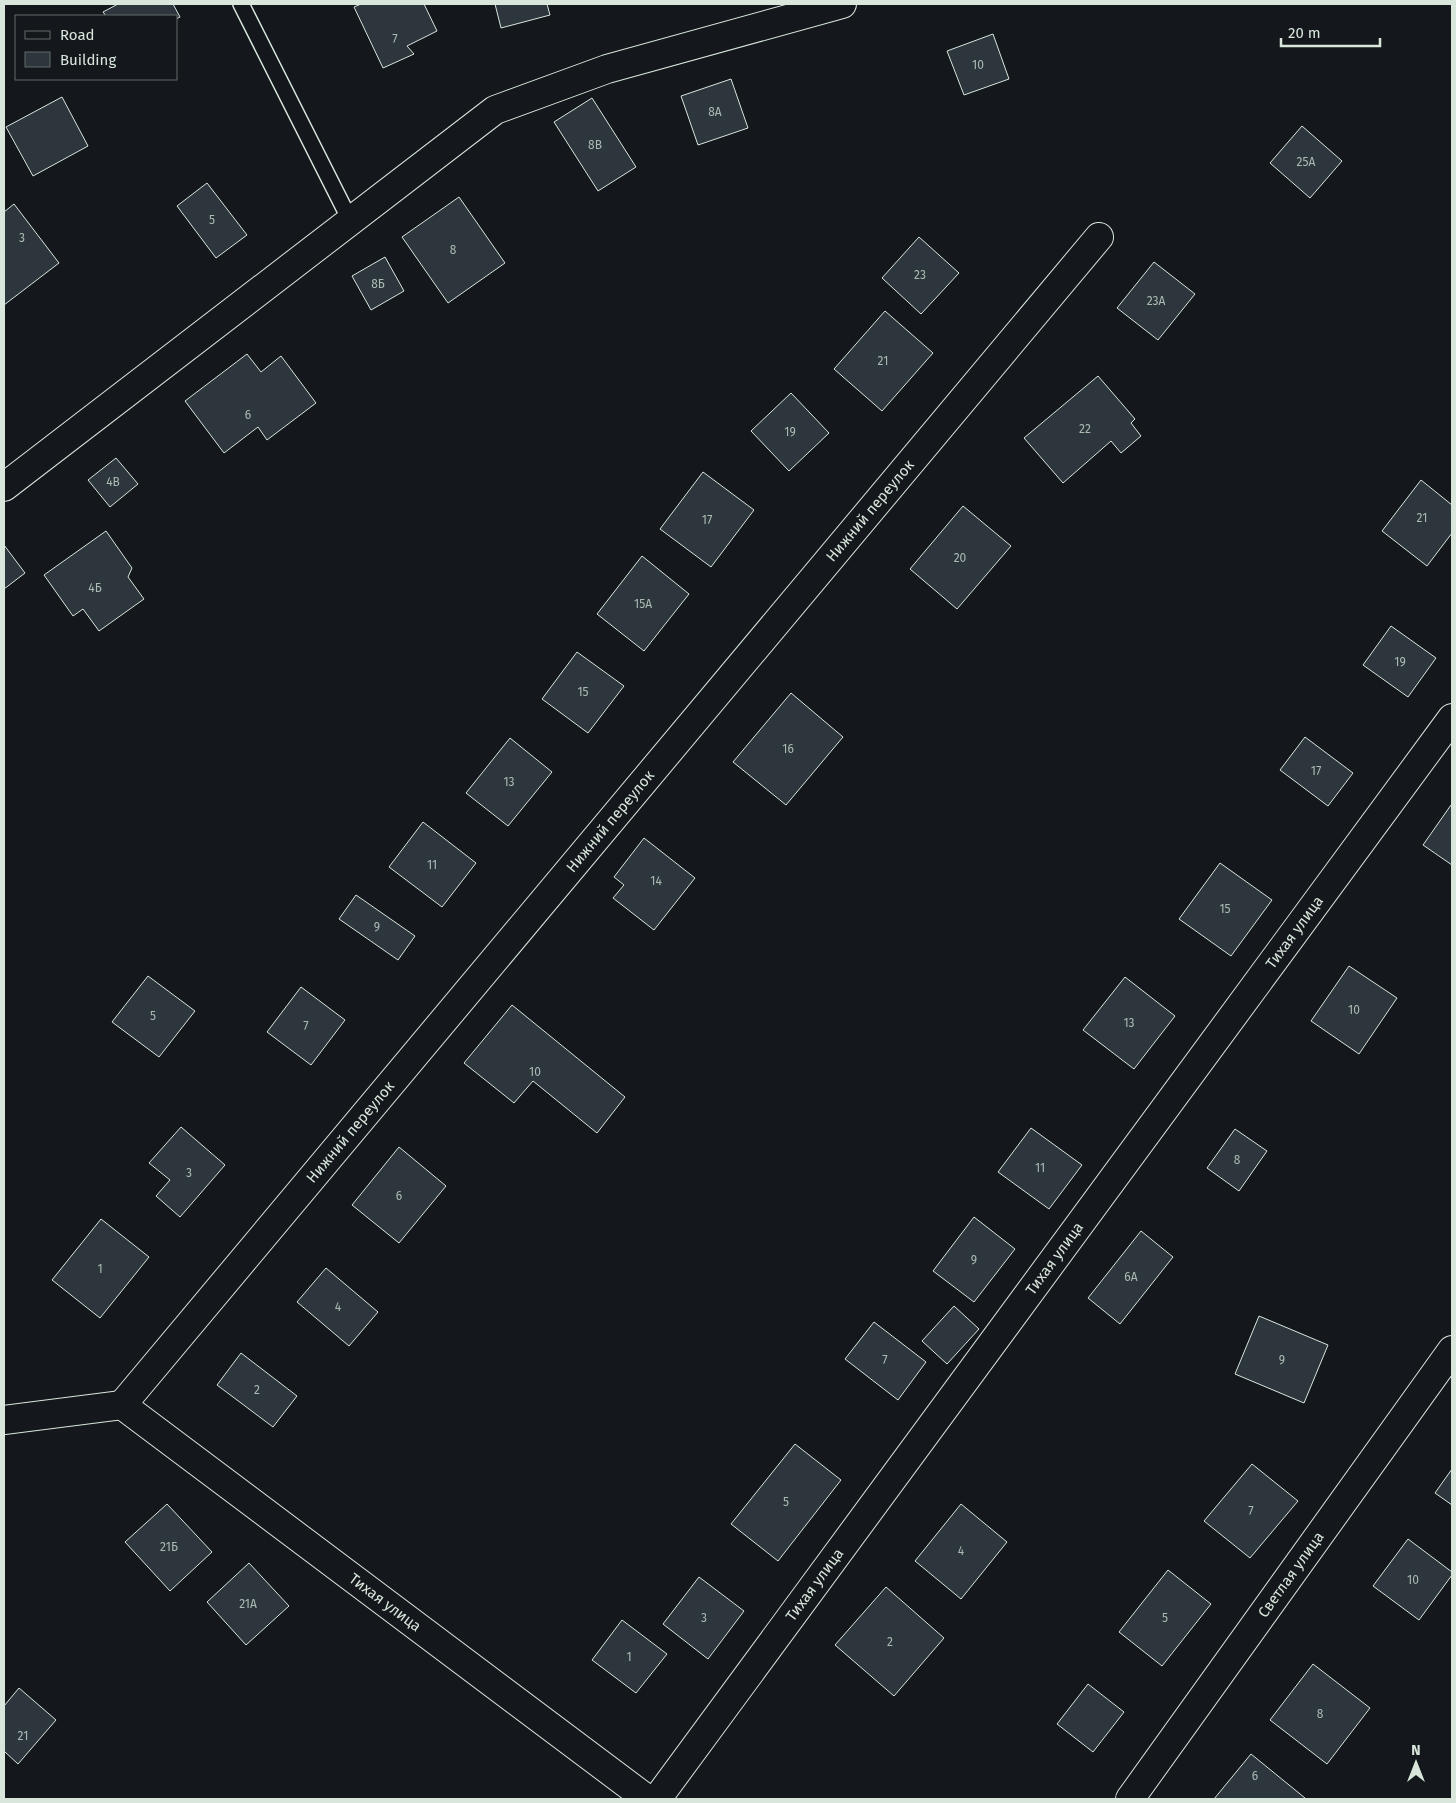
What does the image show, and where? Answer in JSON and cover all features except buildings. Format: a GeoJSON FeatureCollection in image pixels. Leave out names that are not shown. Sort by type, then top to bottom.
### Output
{"type":"FeatureCollection","features":[{"type":"Feature","properties":{"kind":"street"},"geometry":{"type":"LineString","coordinates":[[4,487],[495,110],[607,70],[842,4]]}},
{"type":"Feature","properties":{"kind":"street","name":"Нижний переулок"},"geometry":{"type":"LineString","coordinates":[[122,1405],[1099,237]]}},
{"type":"Feature","properties":{"kind":"street","name":"Тихая улица"},"geometry":{"type":"LineString","coordinates":[[657,1799],[1452,718]]}},
{"type":"Feature","properties":{"kind":"street","name":"Светлая улица"},"geometry":{"type":"LineString","coordinates":[[1130,1799],[1452,1350]]}},
{"type":"Feature","properties":{"kind":"street"},"geometry":{"type":"LineString","coordinates":[[4,1420],[122,1405]]}},
{"type":"Feature","properties":{"kind":"street","name":"Тихая улица"},"geometry":{"type":"LineString","coordinates":[[122,1405],[647,1799]]}},
{"type":"Feature","properties":{"kind":"lane"},"geometry":{"type":"LineString","coordinates":[[241,4],[350,220]]}}]}
